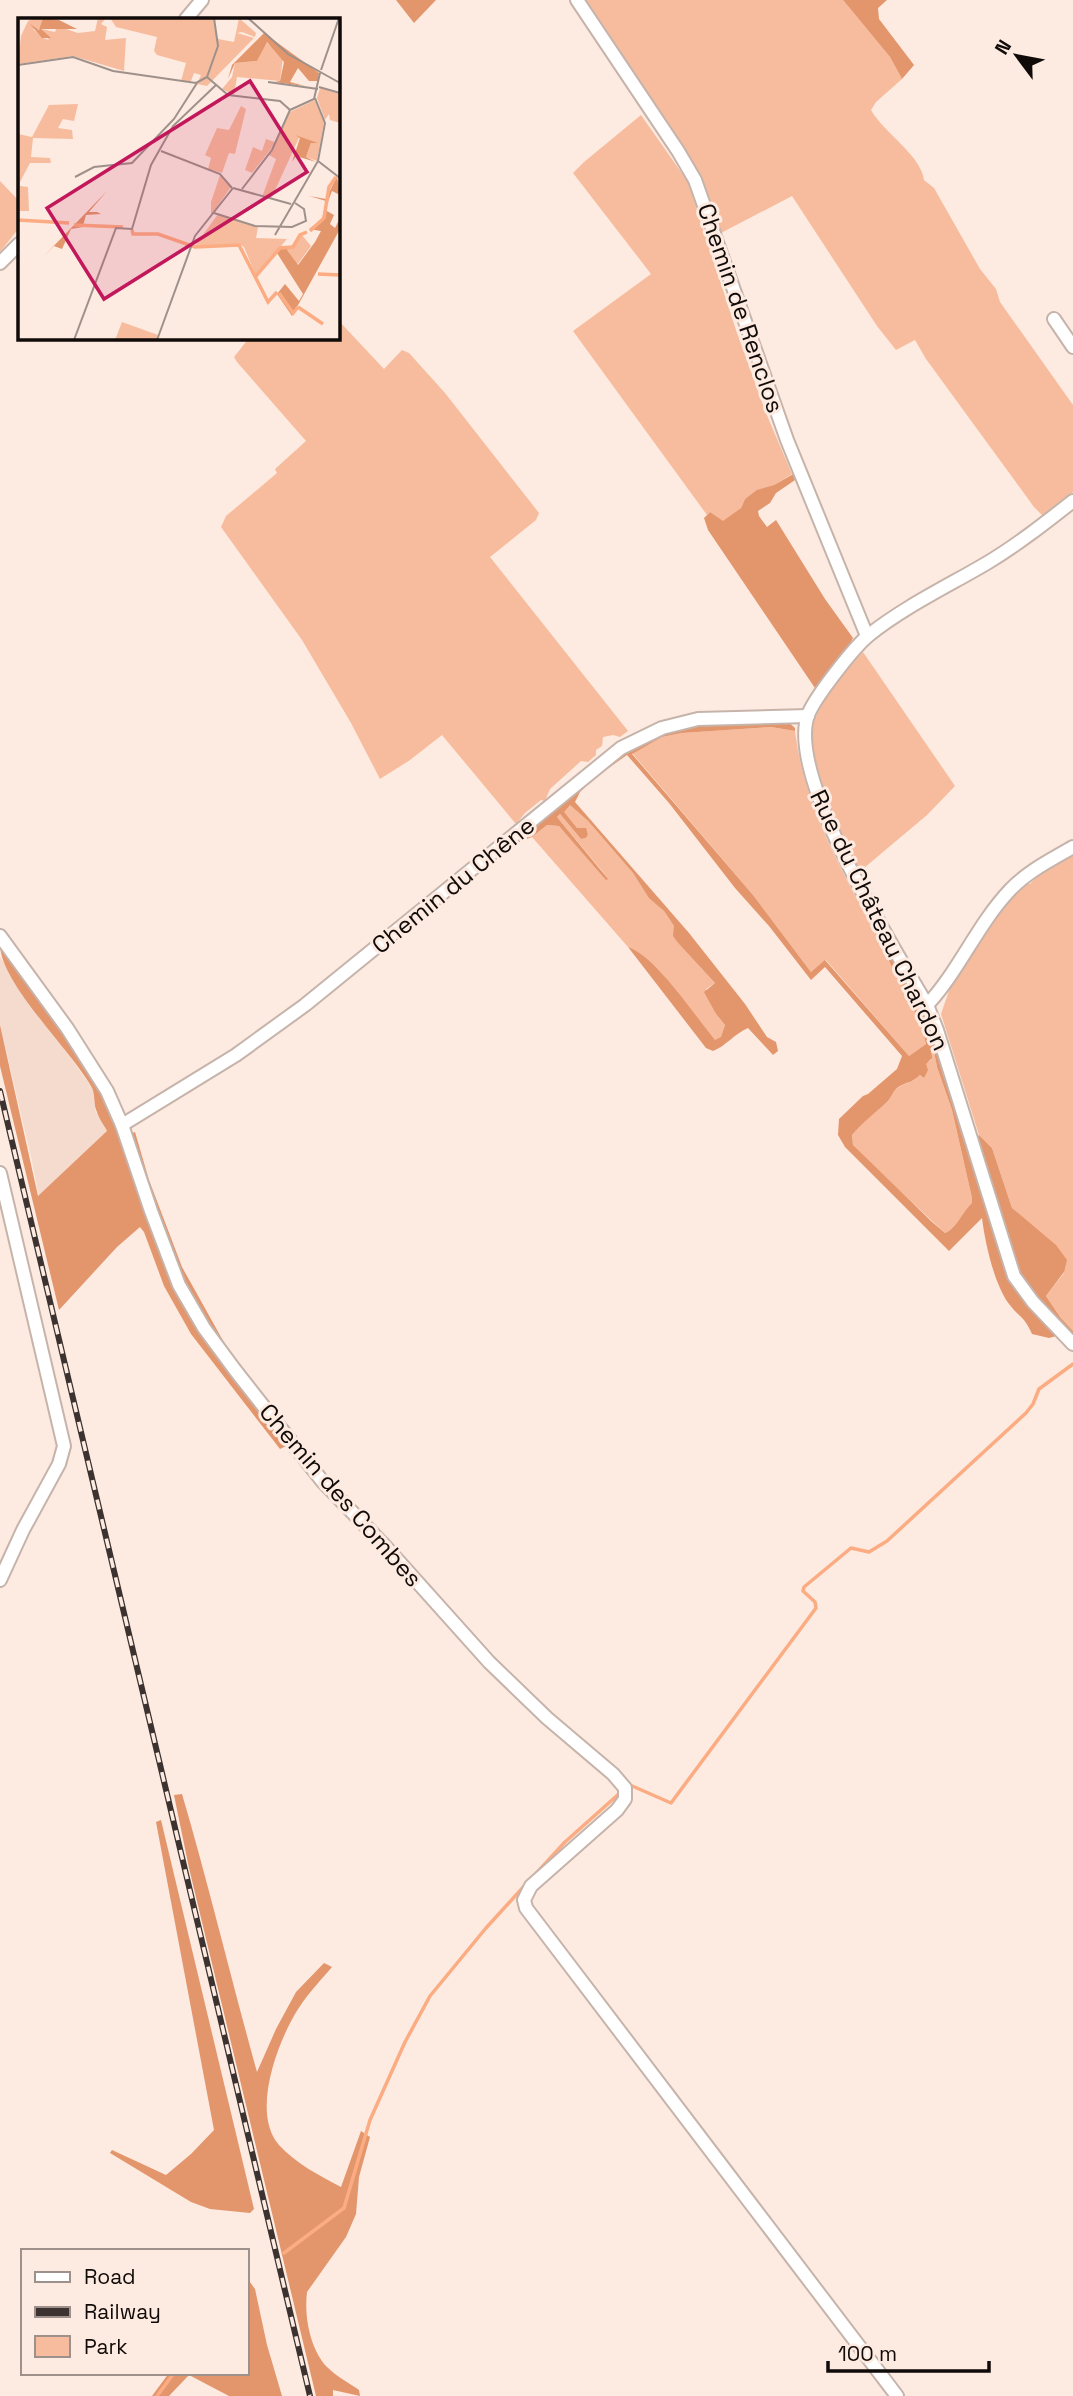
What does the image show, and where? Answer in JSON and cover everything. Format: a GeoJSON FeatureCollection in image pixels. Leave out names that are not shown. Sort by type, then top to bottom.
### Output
{"type":"FeatureCollection","features":[{"type":"Feature","properties":{"kind":"street"},"geometry":{"type":"LineString","coordinates":[[187,18],[202,0]]}},
{"type":"Feature","properties":{"kind":"street","name":"Chemin de Renclos"},"geometry":{"type":"LineString","coordinates":[[577,0],[695,180],[787,440],[867,636]]}},
{"type":"Feature","properties":{"kind":"street"},"geometry":{"type":"LineString","coordinates":[[0,263],[18,245]]}},
{"type":"Feature","properties":{"kind":"street"},"geometry":{"type":"LineString","coordinates":[[1054,319],[1073,347]]}},
{"type":"Feature","properties":{"kind":"street"},"geometry":{"type":"LineString","coordinates":[[808,716],[848,658],[867,636],[991,560],[1073,501]]}},
{"type":"Feature","properties":{"kind":"street","name":"Rue du Château Chardon"},"geometry":{"type":"LineString","coordinates":[[808,716],[806,755],[826,818],[844,857],[927,1005],[943,1045],[1014,1276],[1032,1302],[1073,1344]]}},
{"type":"Feature","properties":{"kind":"street","name":"Chemin du Chêne"},"geometry":{"type":"LineString","coordinates":[[122,1125],[201,1078],[283,1022],[621,748],[662,728],[698,719],[808,716]]}},
{"type":"Feature","properties":{"kind":"street"},"geometry":{"type":"LineString","coordinates":[[927,1005],[942,988],[983,924],[1010,890],[1033,871],[1073,846]]}},
{"type":"Feature","properties":{"kind":"street","name":"Chemin des Combes"},"geometry":{"type":"LineString","coordinates":[[0,936],[107,1091],[122,1125],[179,1285],[204,1328],[323,1482],[489,1662],[624,1789],[621,1807],[531,1886],[524,1900],[526,1908],[897,2396]]}},
{"type":"Feature","properties":{"kind":"street"},"geometry":{"type":"LineString","coordinates":[[0,1173],[64,1446],[60,1464],[23,1530],[0,1580]]}},
{"type":"Feature","properties":{"kind":"shaded area"},"geometry":{"type":"Polygon","coordinates":[[[396,0],[436,0],[414,23],[396,0]]]}},
{"type":"Feature","properties":{"kind":"shaded area"},"geometry":{"type":"Polygon","coordinates":[[[843,0],[887,0],[878,8],[879,19],[914,65],[902,79],[890,57],[843,0]]]}},
{"type":"Feature","properties":{"kind":"shaded area"},"geometry":{"type":"Polygon","coordinates":[[[795,473],[798,478],[776,493],[770,503],[758,511],[759,516],[767,527],[776,520],[825,599],[853,638],[817,691],[708,530],[704,518],[710,512],[723,521],[741,508],[745,499],[757,490],[774,485],[795,473]]]}},
{"type":"Feature","properties":{"kind":"shaded area"},"geometry":{"type":"Polygon","coordinates":[[[786,720],[795,731],[771,727],[682,733],[662,737],[632,754],[753,895],[811,972],[825,960],[909,1056],[926,1044],[920,1022],[875,933],[873,926],[877,927],[935,1033],[936,1045],[931,1051],[932,1058],[926,1064],[928,1070],[924,1078],[920,1075],[897,1088],[888,1101],[852,1135],[853,1145],[945,1233],[953,1227],[972,1203],[972,1198],[952,1110],[937,1067],[934,1051],[939,1049],[1005,1268],[1060,1335],[1049,1338],[1032,1334],[1024,1320],[1009,1304],[995,1274],[982,1218],[949,1251],[845,1147],[838,1135],[839,1119],[897,1069],[902,1056],[825,967],[811,980],[669,803],[627,755],[593,779],[580,792],[575,802],[689,933],[745,1004],[767,1037],[776,1042],[778,1051],[773,1055],[748,1028],[718,1049],[713,1051],[706,1048],[628,947],[639,952],[662,974],[715,1040],[721,1037],[725,1025],[704,992],[715,983],[673,936],[674,926],[664,911],[649,898],[633,873],[588,821],[570,805],[564,812],[577,828],[586,828],[586,838],[581,839],[560,814],[557,817],[608,879],[606,880],[559,826],[547,825],[532,837],[517,843],[524,833],[581,785],[643,742],[665,732],[699,723],[786,720]]]}},
{"type":"Feature","properties":{"kind":"shaded area"},"geometry":{"type":"Polygon","coordinates":[[[0,944],[100,1085],[121,1137],[135,1132],[149,1180],[182,1267],[226,1346],[218,1353],[288,1445],[280,1449],[191,1334],[164,1286],[140,1227],[117,1247],[59,1310],[0,1066],[0,1025],[38,1196],[107,1131],[96,1109],[91,1086],[23,996],[3,960],[0,944]]]}},
{"type":"Feature","properties":{"kind":"shaded area"},"geometry":{"type":"Polygon","coordinates":[[[0,957],[92,1088],[96,1100],[95,1110],[107,1132],[39,1197],[0,1025],[0,957]]]}},
{"type":"Feature","properties":{"kind":"shaded area"},"geometry":{"type":"Polygon","coordinates":[[[979,1135],[992,1148],[1012,1208],[1056,1245],[1067,1260],[1064,1272],[1046,1296],[1073,1331],[1073,1339],[1028,1290],[1015,1269],[975,1139],[979,1135]]]}},
{"type":"Feature","properties":{"kind":"shaded area"},"geometry":{"type":"Polygon","coordinates":[[[182,1794],[257,2072],[296,1992],[324,1963],[332,1967],[312,1990],[288,2027],[270,2079],[267,2115],[271,2131],[285,2152],[308,2169],[341,2187],[361,2131],[370,2137],[359,2177],[356,2214],[346,2237],[307,2292],[306,2301],[312,2342],[321,2360],[359,2390],[360,2396],[333,2390],[333,2396],[316,2396],[189,1868],[174,1795],[182,1794]]]}},
{"type":"Feature","properties":{"kind":"shaded area"},"geometry":{"type":"Polygon","coordinates":[[[161,1820],[254,2209],[250,2213],[210,2209],[191,2202],[110,2153],[112,2150],[166,2175],[214,2130],[156,1822],[161,1820]]]}},
{"type":"Feature","properties":{"kind":"shaded area"},"geometry":{"type":"Polygon","coordinates":[[[248,2279],[255,2289],[282,2396],[229,2396],[189,2375],[248,2375],[248,2279]]]}},
{"type":"Feature","properties":{"kind":"shaded area"},"geometry":{"type":"Polygon","coordinates":[[[168,2375],[189,2375],[169,2396],[152,2396],[168,2375]]]}},
{"type":"Feature","properties":{"kind":"green space"},"geometry":{"type":"Polygon","coordinates":[[[580,0],[843,0],[890,57],[902,79],[876,102],[871,110],[916,162],[924,180],[934,188],[980,269],[996,289],[1000,302],[1073,405],[1073,492],[1044,517],[1034,507],[915,340],[896,350],[877,326],[792,196],[721,233],[699,181],[580,0]]]}},
{"type":"Feature","properties":{"kind":"green space"},"geometry":{"type":"Polygon","coordinates":[[[641,115],[688,182],[736,330],[766,413],[792,474],[745,499],[741,508],[723,522],[710,512],[707,515],[573,331],[651,274],[573,173],[641,115]]]}},
{"type":"Feature","properties":{"kind":"green space"},"geometry":{"type":"Polygon","coordinates":[[[0,181],[18,200],[18,229],[0,252],[0,181]]]}},
{"type":"Feature","properties":{"kind":"green space"},"geometry":{"type":"Polygon","coordinates":[[[340,322],[384,369],[402,350],[409,353],[445,393],[539,513],[536,520],[490,557],[628,731],[620,737],[603,737],[602,746],[596,750],[596,755],[588,762],[581,761],[550,789],[545,801],[541,800],[516,824],[442,735],[380,779],[351,723],[302,640],[221,527],[226,516],[277,473],[275,469],[306,441],[234,357],[247,340],[340,340],[340,322]]]}},
{"type":"Feature","properties":{"kind":"green space"},"geometry":{"type":"Polygon","coordinates":[[[863,652],[955,786],[927,815],[864,868],[860,877],[826,804],[811,746],[812,729],[820,709],[863,652]]]}},
{"type":"Feature","properties":{"kind":"green space"},"geometry":{"type":"Polygon","coordinates":[[[771,727],[795,731],[800,762],[819,820],[914,1010],[926,1044],[909,1056],[826,960],[811,972],[753,895],[632,753],[662,737],[682,733],[771,727]]]}},
{"type":"Feature","properties":{"kind":"green space"},"geometry":{"type":"Polygon","coordinates":[[[569,804],[588,821],[633,873],[649,897],[664,911],[674,926],[674,936],[678,943],[715,983],[706,989],[716,1014],[725,1025],[721,1038],[715,1041],[662,974],[639,952],[628,947],[532,837],[547,825],[559,826],[608,878],[557,817],[560,814],[581,839],[586,838],[588,833],[585,828],[577,828],[563,812],[569,804]]]}},
{"type":"Feature","properties":{"kind":"green space"},"geometry":{"type":"Polygon","coordinates":[[[1073,853],[1073,1331],[1046,1296],[1064,1273],[1033,1227],[1012,1208],[992,1148],[979,1135],[941,1014],[952,982],[977,943],[1024,883],[1030,884],[1038,875],[1073,853]]]}},
{"type":"Feature","properties":{"kind":"green space"},"geometry":{"type":"Polygon","coordinates":[[[934,1051],[952,1110],[972,1198],[972,1203],[956,1224],[945,1233],[853,1145],[852,1135],[887,1102],[895,1090],[920,1075],[924,1078],[925,1064],[931,1060],[931,1053],[934,1051]]]}},
{"type":"Feature","properties":{"kind":"waterway"},"geometry":{"type":"LineString","coordinates":[[630,1785],[671,1803],[816,1608],[815,1602],[803,1591],[804,1587],[851,1548],[869,1552],[887,1541],[1026,1413],[1039,1389],[1073,1364]]}},
{"type":"Feature","properties":{"kind":"waterway"},"geometry":{"type":"LineString","coordinates":[[532,1878],[565,1842],[621,1792]]}},
{"type":"Feature","properties":{"kind":"waterway"},"geometry":{"type":"LineString","coordinates":[[284,2253],[344,2208],[370,2120],[405,2042],[430,1996],[527,1883]]}},
{"type":"Feature","properties":{"kind":"waterway"},"geometry":{"type":"LineString","coordinates":[[157,2396],[173,2375]]}},
{"type":"Feature","properties":{"kind":"railway"},"geometry":{"type":"LineString","coordinates":[[0,1091],[310,2396]]}}]}
